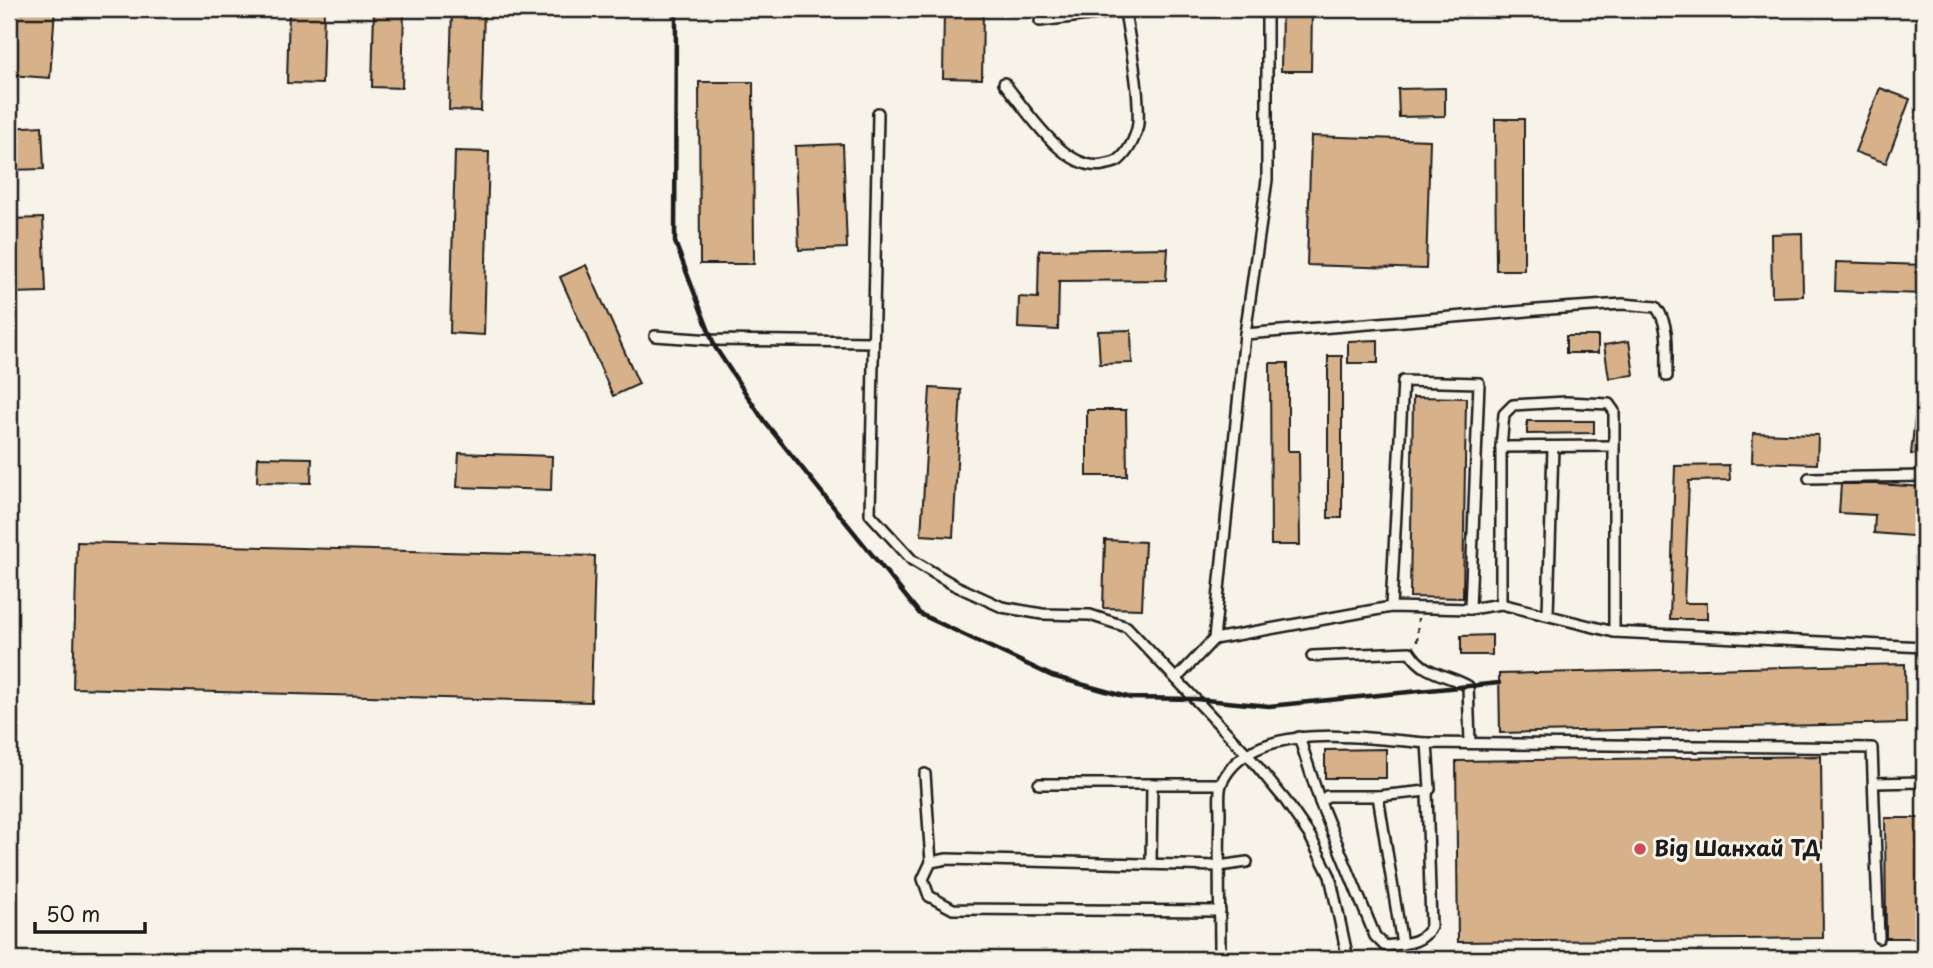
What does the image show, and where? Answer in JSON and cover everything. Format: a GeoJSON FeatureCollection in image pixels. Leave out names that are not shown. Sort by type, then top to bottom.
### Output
{"type":"FeatureCollection","features":[{"type":"Feature","properties":{"kind":"lane"},"geometry":{"type":"LineString","coordinates":[[1040,21],[1138,9]]}},
{"type":"Feature","properties":{"kind":"lane"},"geometry":{"type":"LineString","coordinates":[[1214,639],[1245,334],[1267,180],[1267,9]]}},
{"type":"Feature","properties":{"kind":"lane"},"geometry":{"type":"LineString","coordinates":[[1004,83],[1056,145],[1071,157],[1095,166],[1117,162],[1127,152],[1138,125],[1125,11]]}},
{"type":"Feature","properties":{"kind":"lane"},"geometry":{"type":"LineString","coordinates":[[878,113],[870,514],[912,560],[954,585],[1003,607],[1042,614],[1090,615],[1127,627],[1247,754],[1304,827],[1330,876],[1349,959]]}},
{"type":"Feature","properties":{"kind":"lane"},"geometry":{"type":"LineString","coordinates":[[1245,334],[1623,304],[1656,307],[1666,326],[1667,376]]}},
{"type":"Feature","properties":{"kind":"lane"},"geometry":{"type":"LineString","coordinates":[[655,336],[712,340],[873,342]]}},
{"type":"Feature","properties":{"kind":"lane"},"geometry":{"type":"LineString","coordinates":[[1391,607],[1403,381],[1413,380],[1479,383],[1470,609]]}},
{"type":"Feature","properties":{"kind":"lane"},"geometry":{"type":"LineString","coordinates":[[1501,604],[1501,447],[1504,414],[1513,405],[1598,403],[1613,407],[1614,632]]}},
{"type":"Feature","properties":{"kind":"lane"},"geometry":{"type":"LineString","coordinates":[[1501,447],[1614,446]]}},
{"type":"Feature","properties":{"kind":"lane"},"geometry":{"type":"LineString","coordinates":[[1548,614],[1553,447]]}},
{"type":"Feature","properties":{"kind":"lane"},"geometry":{"type":"LineString","coordinates":[[1809,478],[1924,476]]}},
{"type":"Feature","properties":{"kind":"lane"},"geometry":{"type":"LineString","coordinates":[[1177,678],[1214,639],[1391,607],[1470,609],[1501,604],[1614,632],[1924,647]]}},
{"type":"Feature","properties":{"kind":"lane"},"geometry":{"type":"LineString","coordinates":[[1312,656],[1410,652],[1418,664],[1433,673],[1455,678],[1468,686],[1470,743]]}},
{"type":"Feature","properties":{"kind":"lane"},"geometry":{"type":"LineString","coordinates":[[1299,737],[1320,802],[1375,936],[1385,946],[1418,941],[1431,926],[1427,743]]}},
{"type":"Feature","properties":{"kind":"lane"},"geometry":{"type":"LineString","coordinates":[[1220,959],[1221,784],[1233,765],[1247,754],[1275,741],[1299,737],[1427,743],[1872,748],[1880,938]]}},
{"type":"Feature","properties":{"kind":"lane"},"geometry":{"type":"LineString","coordinates":[[925,774],[931,862],[923,879],[926,891],[941,904],[953,909],[1220,911]]}},
{"type":"Feature","properties":{"kind":"lane"},"geometry":{"type":"LineString","coordinates":[[1874,783],[1924,782]]}},
{"type":"Feature","properties":{"kind":"lane"},"geometry":{"type":"LineString","coordinates":[[1039,784],[1221,784]]}},
{"type":"Feature","properties":{"kind":"lane"},"geometry":{"type":"LineString","coordinates":[[1151,864],[1152,784]]}},
{"type":"Feature","properties":{"kind":"lane"},"geometry":{"type":"LineString","coordinates":[[1320,802],[1327,796],[1427,792]]}},
{"type":"Feature","properties":{"kind":"lane"},"geometry":{"type":"LineString","coordinates":[[1378,796],[1402,944]]}},
{"type":"Feature","properties":{"kind":"lane"},"geometry":{"type":"LineString","coordinates":[[931,862],[947,859],[1219,866],[1247,862]]}},
{"type":"Feature","properties":{"kind":"path"},"geometry":{"type":"LineString","coordinates":[[1410,652],[1418,642],[1418,607]]}},
{"type":"Feature","properties":{"kind":"shaded area"},"geometry":{"type":"Polygon","coordinates":[[[884,956],[1174,957],[1174,959],[884,959],[884,956]]]}},
{"type":"Feature","properties":{"kind":"building"},"geometry":{"type":"Polygon","coordinates":[[[15,9],[55,9],[50,78],[10,75],[15,9]]]}},
{"type":"Feature","properties":{"kind":"building"},"geometry":{"type":"Polygon","coordinates":[[[289,9],[324,9],[322,84],[287,83],[289,9]]]}},
{"type":"Feature","properties":{"kind":"building"},"geometry":{"type":"Polygon","coordinates":[[[374,9],[404,9],[402,88],[372,87],[374,9]]]}},
{"type":"Feature","properties":{"kind":"building"},"geometry":{"type":"Polygon","coordinates":[[[452,9],[484,9],[481,111],[449,110],[452,9]]]}},
{"type":"Feature","properties":{"kind":"building"},"geometry":{"type":"Polygon","coordinates":[[[944,9],[983,9],[982,79],[943,78],[944,9]]]}},
{"type":"Feature","properties":{"kind":"building"},"geometry":{"type":"Polygon","coordinates":[[[1282,9],[1312,9],[1311,71],[1281,71],[1282,9]]]}},
{"type":"Feature","properties":{"kind":"building"},"geometry":{"type":"Polygon","coordinates":[[[699,82],[753,82],[754,264],[700,264],[699,82]]]}},
{"type":"Feature","properties":{"kind":"building"},"geometry":{"type":"Polygon","coordinates":[[[1445,88],[1445,116],[1399,117],[1398,89],[1445,88]]]}},
{"type":"Feature","properties":{"kind":"building"},"geometry":{"type":"Polygon","coordinates":[[[1880,88],[1910,99],[1886,163],[1855,152],[1880,88]]]}},
{"type":"Feature","properties":{"kind":"building"},"geometry":{"type":"Polygon","coordinates":[[[1495,119],[1524,119],[1524,270],[1496,270],[1495,119]]]}},
{"type":"Feature","properties":{"kind":"building"},"geometry":{"type":"Polygon","coordinates":[[[42,126],[44,169],[9,170],[9,128],[42,126]]]}},
{"type":"Feature","properties":{"kind":"building"},"geometry":{"type":"Polygon","coordinates":[[[1311,136],[1430,140],[1426,269],[1307,265],[1311,136]]]}},
{"type":"Feature","properties":{"kind":"building"},"geometry":{"type":"Polygon","coordinates":[[[843,144],[847,248],[799,250],[795,146],[843,144]]]}},
{"type":"Feature","properties":{"kind":"building"},"geometry":{"type":"Polygon","coordinates":[[[455,151],[489,152],[484,335],[450,333],[455,151]]]}},
{"type":"Feature","properties":{"kind":"building"},"geometry":{"type":"Polygon","coordinates":[[[43,218],[46,292],[11,293],[9,219],[43,218]]]}},
{"type":"Feature","properties":{"kind":"building"},"geometry":{"type":"Polygon","coordinates":[[[1802,233],[1803,296],[1772,297],[1771,234],[1802,233]]]}},
{"type":"Feature","properties":{"kind":"building"},"geometry":{"type":"Polygon","coordinates":[[[1168,248],[1166,280],[1059,281],[1058,330],[1018,328],[1019,297],[1038,298],[1039,250],[1168,248]]]}},
{"type":"Feature","properties":{"kind":"building"},"geometry":{"type":"Polygon","coordinates":[[[1836,262],[1924,265],[1924,294],[1835,291],[1836,262]]]}},
{"type":"Feature","properties":{"kind":"building"},"geometry":{"type":"Polygon","coordinates":[[[586,265],[639,384],[613,396],[560,277],[586,265]]]}},
{"type":"Feature","properties":{"kind":"building"},"geometry":{"type":"Polygon","coordinates":[[[1131,330],[1132,363],[1100,364],[1098,331],[1131,330]]]}},
{"type":"Feature","properties":{"kind":"building"},"geometry":{"type":"Polygon","coordinates":[[[1566,336],[1598,336],[1598,353],[1566,353],[1566,336]]]}},
{"type":"Feature","properties":{"kind":"building"},"geometry":{"type":"Polygon","coordinates":[[[1378,340],[1378,363],[1348,363],[1348,341],[1378,340]]]}},
{"type":"Feature","properties":{"kind":"building"},"geometry":{"type":"Polygon","coordinates":[[[1629,341],[1634,375],[1609,378],[1604,345],[1629,341]]]}},
{"type":"Feature","properties":{"kind":"building"},"geometry":{"type":"Polygon","coordinates":[[[1328,356],[1342,356],[1342,518],[1328,518],[1328,356]]]}},
{"type":"Feature","properties":{"kind":"building"},"geometry":{"type":"Polygon","coordinates":[[[1270,363],[1288,363],[1288,451],[1299,451],[1300,545],[1271,545],[1270,363]]]}},
{"type":"Feature","properties":{"kind":"building"},"geometry":{"type":"Polygon","coordinates":[[[930,388],[961,390],[953,537],[921,535],[930,388]]]}},
{"type":"Feature","properties":{"kind":"building"},"geometry":{"type":"Polygon","coordinates":[[[1413,397],[1466,398],[1463,598],[1410,597],[1413,397]]]}},
{"type":"Feature","properties":{"kind":"building"},"geometry":{"type":"Polygon","coordinates":[[[1916,409],[1924,409],[1924,455],[1911,454],[1916,409]]]}},
{"type":"Feature","properties":{"kind":"building"},"geometry":{"type":"Polygon","coordinates":[[[1087,410],[1126,410],[1127,476],[1087,476],[1087,410]]]}},
{"type":"Feature","properties":{"kind":"building"},"geometry":{"type":"Polygon","coordinates":[[[1527,421],[1594,421],[1594,433],[1527,434],[1527,421]]]}},
{"type":"Feature","properties":{"kind":"building"},"geometry":{"type":"Polygon","coordinates":[[[1753,433],[1818,435],[1817,464],[1752,462],[1753,433]]]}},
{"type":"Feature","properties":{"kind":"building"},"geometry":{"type":"Polygon","coordinates":[[[459,453],[552,456],[551,490],[457,487],[459,453]]]}},
{"type":"Feature","properties":{"kind":"building"},"geometry":{"type":"Polygon","coordinates":[[[258,457],[312,458],[311,483],[257,482],[258,457]]]}},
{"type":"Feature","properties":{"kind":"building"},"geometry":{"type":"Polygon","coordinates":[[[1729,465],[1730,480],[1689,481],[1684,603],[1707,603],[1707,619],[1670,619],[1675,466],[1729,465]]]}},
{"type":"Feature","properties":{"kind":"building"},"geometry":{"type":"Polygon","coordinates":[[[1841,484],[1924,487],[1924,537],[1874,533],[1875,515],[1839,513],[1841,484]]]}},
{"type":"Feature","properties":{"kind":"building"},"geometry":{"type":"Polygon","coordinates":[[[1105,540],[1145,542],[1142,609],[1103,608],[1105,540]]]}},
{"type":"Feature","properties":{"kind":"building"},"geometry":{"type":"Polygon","coordinates":[[[77,542],[595,556],[591,702],[73,688],[77,542]]]}},
{"type":"Feature","properties":{"kind":"building"},"geometry":{"type":"Polygon","coordinates":[[[1492,635],[1492,655],[1461,655],[1461,636],[1492,635]]]}},
{"type":"Feature","properties":{"kind":"building"},"geometry":{"type":"Polygon","coordinates":[[[1905,664],[1906,723],[1500,733],[1499,674],[1905,664]]]}},
{"type":"Feature","properties":{"kind":"building"},"geometry":{"type":"Polygon","coordinates":[[[1386,749],[1386,778],[1325,778],[1325,750],[1386,749]]]}},
{"type":"Feature","properties":{"kind":"building","name":"Big Шанхай ТД"},"geometry":{"type":"Polygon","coordinates":[[[1821,756],[1823,938],[1458,942],[1456,761],[1821,756]]]}},
{"type":"Feature","properties":{"kind":"building"},"geometry":{"type":"Polygon","coordinates":[[[1885,818],[1924,818],[1924,938],[1886,938],[1885,818]]]}},
{"type":"Feature","properties":{"kind":"railway"},"geometry":{"type":"LineString","coordinates":[[676,9],[675,242],[715,347],[764,421],[920,614],[1052,676],[1131,698],[1195,699],[1269,706],[1499,683]]}},
{"type":"Feature","properties":{"kind":"place","name":"Big Шанхай ТД"},"geometry":{"type":"Point","coordinates":[1640,849]}}]}
